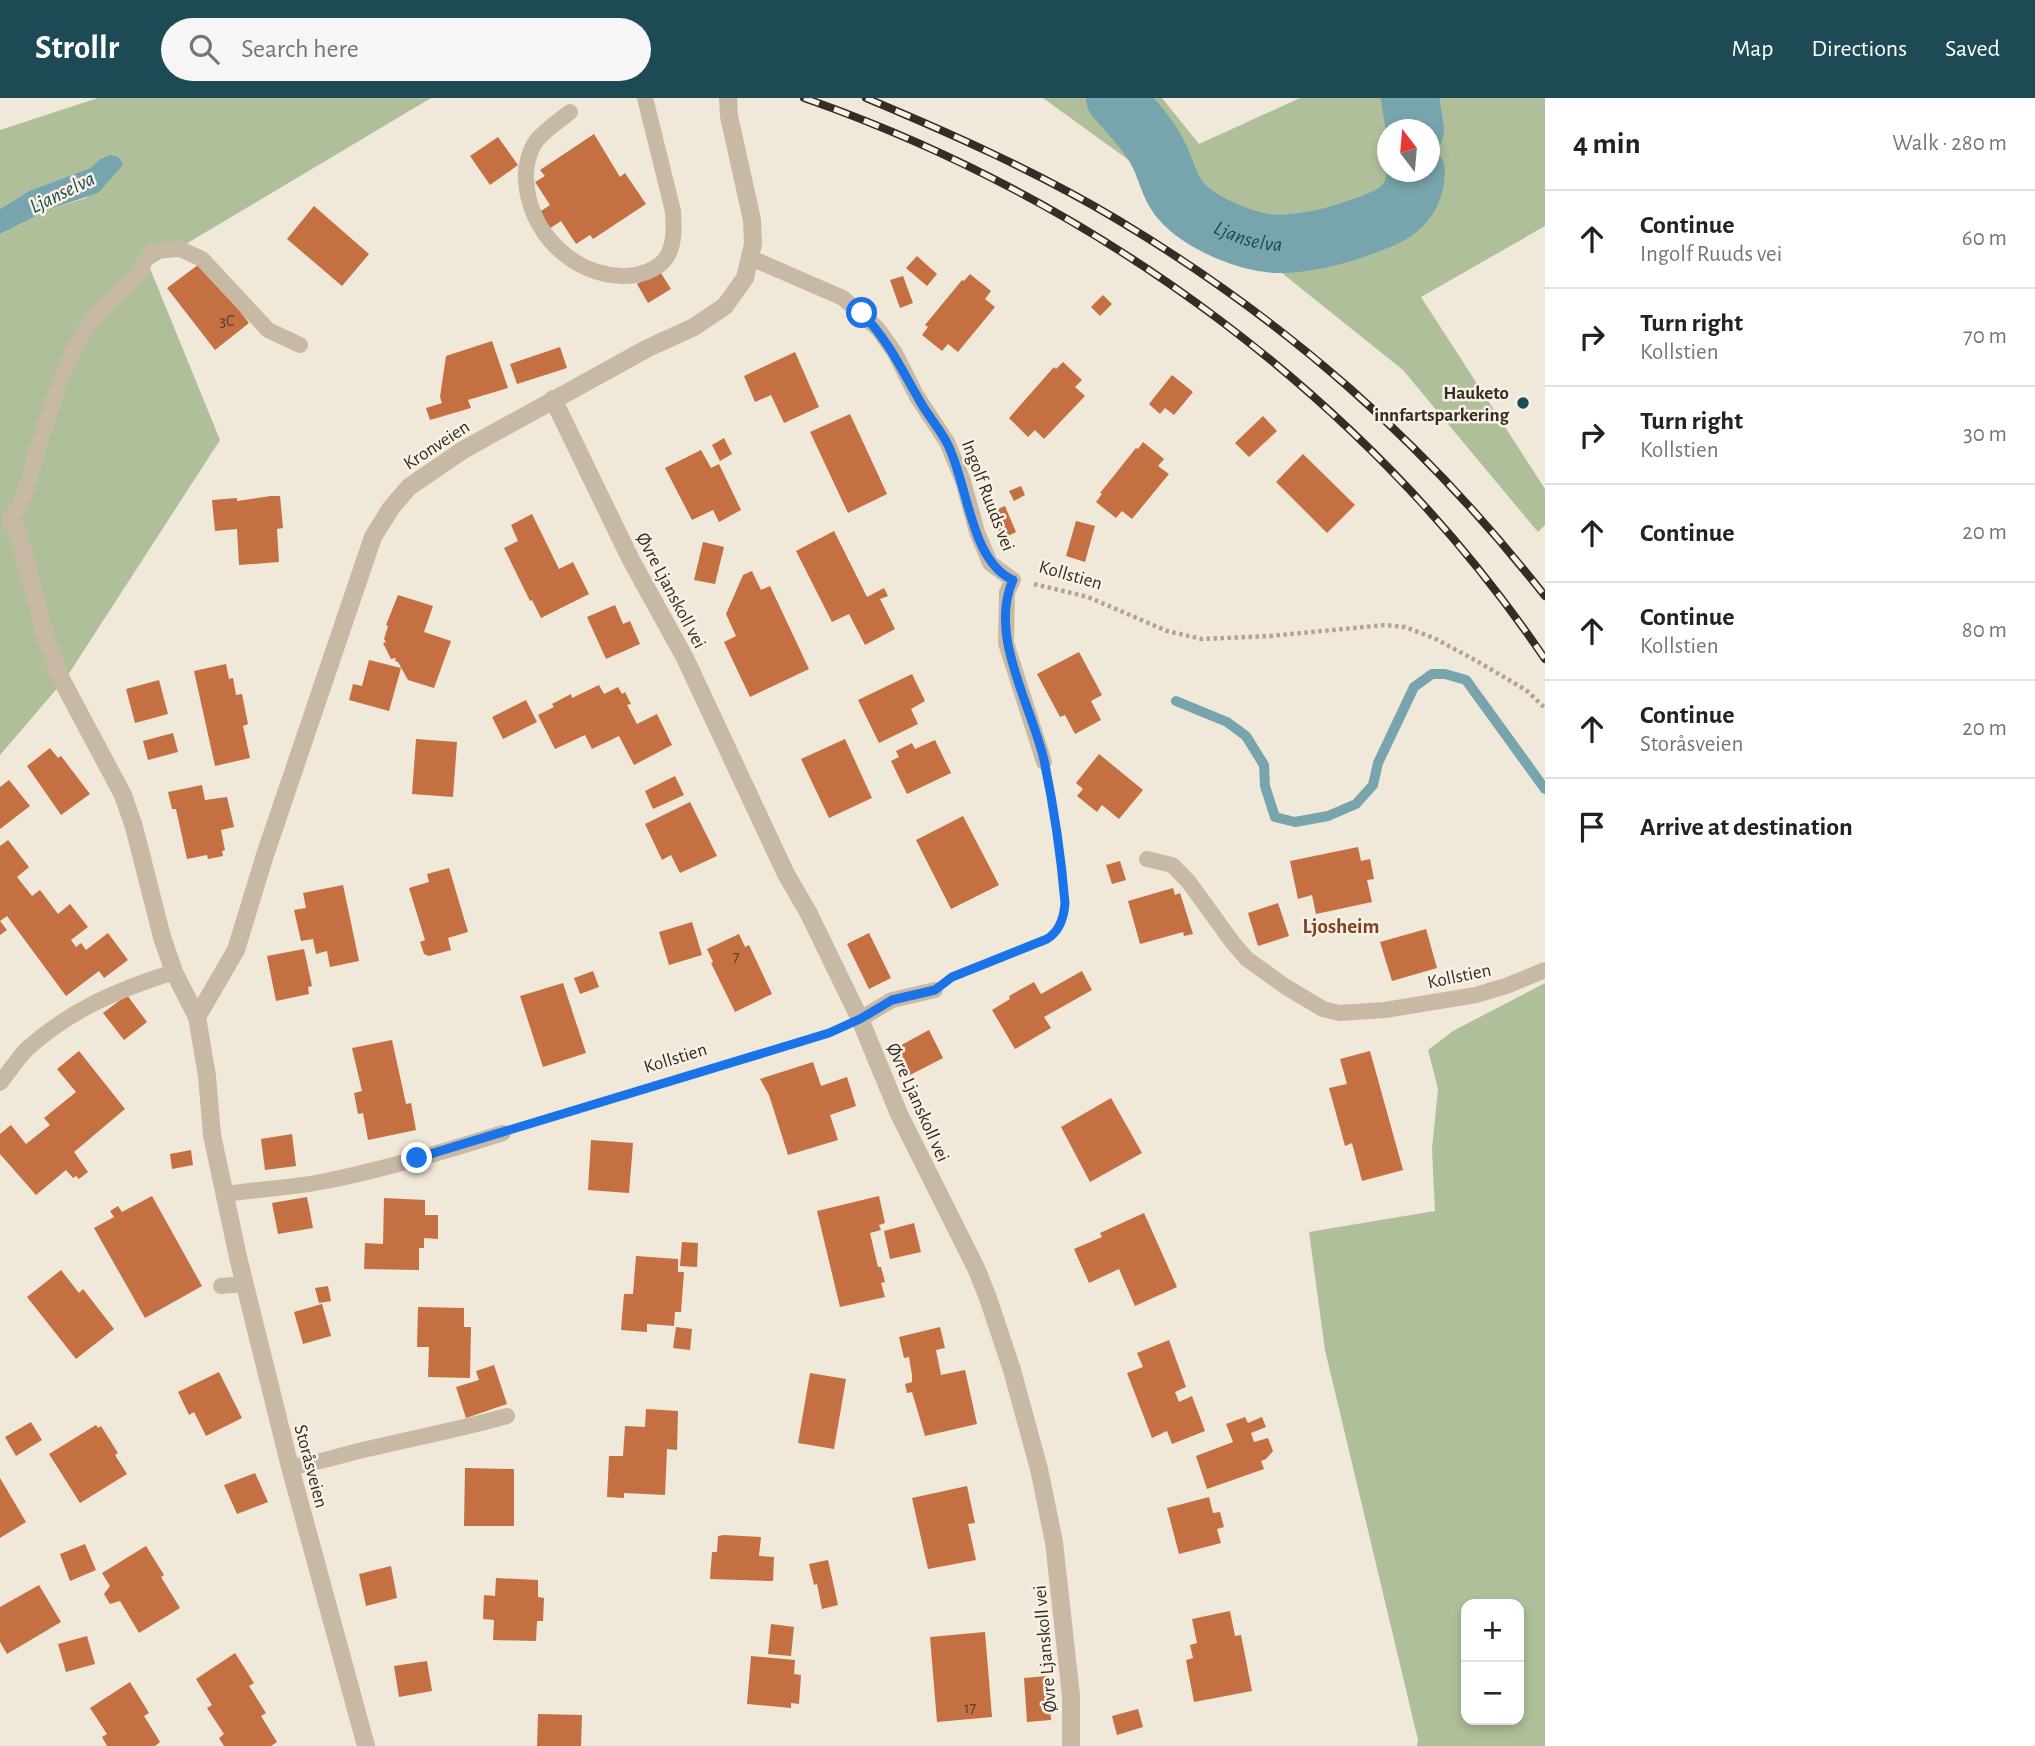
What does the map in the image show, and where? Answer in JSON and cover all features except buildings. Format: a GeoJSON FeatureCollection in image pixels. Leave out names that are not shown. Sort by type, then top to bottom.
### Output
{"type":"FeatureCollection","features":[{"type":"Feature","properties":{"kind":"street","name":"Kronveien"},"geometry":{"type":"LineString","coordinates":[[197,1017],[236,950],[265,855],[373,537],[391,508],[410,486],[463,450],[648,348],[694,327],[725,306],[746,278],[751,258],[752,220],[729,116],[728,98]]}},
{"type":"Feature","properties":{"kind":"street","name":"Øvre Ljanskoll vei"},"geometry":{"type":"LineString","coordinates":[[553,399],[631,560],[685,658],[786,874],[808,912],[860,1019],[899,1114],[976,1268],[1012,1370],[1039,1469],[1054,1542],[1071,1696],[1071,1746]]}},
{"type":"Feature","properties":{"kind":"street"},"geometry":{"type":"LineString","coordinates":[[11,519],[19,537],[47,642],[59,675],[123,795],[174,972]]}},
{"type":"Feature","properties":{"kind":"street","name":"Storåsveien"},"geometry":{"type":"LineString","coordinates":[[174,972],[197,1017],[207,1076],[212,1135],[245,1284],[290,1467],[366,1746]]}},
{"type":"Feature","properties":{"kind":"lane"},"geometry":{"type":"LineString","coordinates":[[570,112],[536,140],[530,153],[525,174],[531,210],[541,229],[574,263],[590,271],[633,276],[650,271],[667,257],[674,228],[673,211],[645,98]]}},
{"type":"Feature","properties":{"kind":"lane"},"geometry":{"type":"LineString","coordinates":[[11,519],[29,484],[38,449],[70,359],[93,319],[141,272],[144,262],[153,251],[180,249],[202,259],[255,319],[268,330],[300,345]]}},
{"type":"Feature","properties":{"kind":"lane","name":"Ingolf Ruuds vei"},"geometry":{"type":"LineString","coordinates":[[751,258],[843,298],[877,329],[895,353],[916,395],[947,442],[977,532],[990,562],[1013,580]]}},
{"type":"Feature","properties":{"kind":"lane","name":"Kollstien"},"geometry":{"type":"LineString","coordinates":[[1013,580],[1007,592],[1006,643],[1044,762]]}},
{"type":"Feature","properties":{"kind":"lane","name":"Kollstien"},"geometry":{"type":"LineString","coordinates":[[1147,859],[1172,864],[1247,959],[1323,1009],[1339,1013],[1385,1010],[1476,995],[1545,970]]}},
{"type":"Feature","properties":{"kind":"lane"},"geometry":{"type":"LineString","coordinates":[[0,1083],[25,1051],[74,1013],[105,996],[174,972]]}},
{"type":"Feature","properties":{"kind":"lane"},"geometry":{"type":"LineString","coordinates":[[860,1019],[892,1000],[935,990]]}},
{"type":"Feature","properties":{"kind":"lane"},"geometry":{"type":"LineString","coordinates":[[226,1194],[349,1176],[503,1133]]}},
{"type":"Feature","properties":{"kind":"lane"},"geometry":{"type":"LineString","coordinates":[[221,1286],[245,1284]]}},
{"type":"Feature","properties":{"kind":"lane"},"geometry":{"type":"LineString","coordinates":[[290,1467],[320,1463],[356,1451],[452,1432],[507,1416]]}},
{"type":"Feature","properties":{"kind":"path","name":"Kollstien"},"geometry":{"type":"LineString","coordinates":[[1013,580],[1088,597],[1167,631],[1202,639],[1270,636],[1374,626],[1405,627],[1434,638],[1475,660],[1525,690],[1545,708]]}},
{"type":"Feature","properties":{"kind":"path"},"geometry":{"type":"LineString","coordinates":[[935,990],[952,977],[1047,939],[1055,934],[1060,925],[1065,914],[1065,903],[1059,837],[1044,762]]}},
{"type":"Feature","properties":{"kind":"path","name":"Kollstien"},"geometry":{"type":"LineString","coordinates":[[503,1133],[829,1033],[860,1019]]}},
{"type":"Feature","properties":{"kind":"green space"},"geometry":{"type":"Polygon","coordinates":[[[98,98],[431,98],[149,266],[220,440],[66,678],[0,755],[0,234],[50,209],[86,198],[123,165],[121,159],[109,155],[90,168],[29,191],[0,209],[0,130],[98,98]]]}},
{"type":"Feature","properties":{"kind":"green space"},"geometry":{"type":"Polygon","coordinates":[[[1043,98],[1162,98],[1199,144],[1300,98],[1545,98],[1545,226],[1421,297],[1545,489],[1545,525],[1538,532],[1403,370],[1253,250],[1043,98]]]}},
{"type":"Feature","properties":{"kind":"green space"},"geometry":{"type":"Polygon","coordinates":[[[1545,983],[1545,1746],[1417,1746],[1418,1740],[1325,1350],[1309,1232],[1435,1211],[1432,1149],[1438,1089],[1428,1050],[1453,1031],[1545,983]]]}},
{"type":"Feature","properties":{"kind":"water"},"geometry":{"type":"Polygon","coordinates":[[[109,155],[118,157],[123,165],[98,193],[50,209],[0,234],[0,209],[29,191],[90,168],[109,155]]]}},
{"type":"Feature","properties":{"kind":"waterway","name":"Ljanselva"},"geometry":{"type":"LineString","coordinates":[[1115,98],[1151,141],[1181,201],[1201,218],[1227,232],[1256,241],[1282,244],[1312,241],[1382,219],[1405,203],[1414,182]]}},
{"type":"Feature","properties":{"kind":"waterway","name":"Ljanselva"},"geometry":{"type":"LineString","coordinates":[[1410,98],[1413,119]]}},
{"type":"Feature","properties":{"kind":"waterway"},"geometry":{"type":"LineString","coordinates":[[1176,701],[1227,722],[1246,736],[1264,765],[1265,786],[1275,817],[1295,822],[1328,816],[1356,804],[1373,785],[1378,763],[1414,687],[1432,674],[1445,674],[1466,680],[1545,789]]}},
{"type":"Feature","properties":{"kind":"railway"},"geometry":{"type":"LineString","coordinates":[[804,98],[913,141],[1019,193],[1122,252],[1219,320],[1311,394],[1396,476],[1475,564],[1545,659]]}},
{"type":"Feature","properties":{"kind":"railway"},"geometry":{"type":"LineString","coordinates":[[866,98],[1057,186],[1118,220],[1239,300],[1350,388],[1401,436],[1451,486],[1545,596]]}},
{"type":"Feature","properties":{"kind":"place","name":"Hauketo innfartsparkering"},"geometry":{"type":"Point","coordinates":[1523,403]}},
{"type":"Feature","properties":{"kind":"district","name":"Ljosheim"},"geometry":{"type":"Point","coordinates":[1341,926]}},
{"type":"Feature","properties":{"kind":"route"},"geometry":{"type":"LineString","coordinates":[[417,1158],[829,1033],[892,1000],[935,990],[952,977],[1047,939],[1055,934],[1060,925],[1065,914],[1065,903],[1059,837],[1052,799],[1039,740],[1006,643],[1007,592],[1013,580],[990,562],[977,532],[947,442],[916,395],[895,353],[862,313]]}}]}
